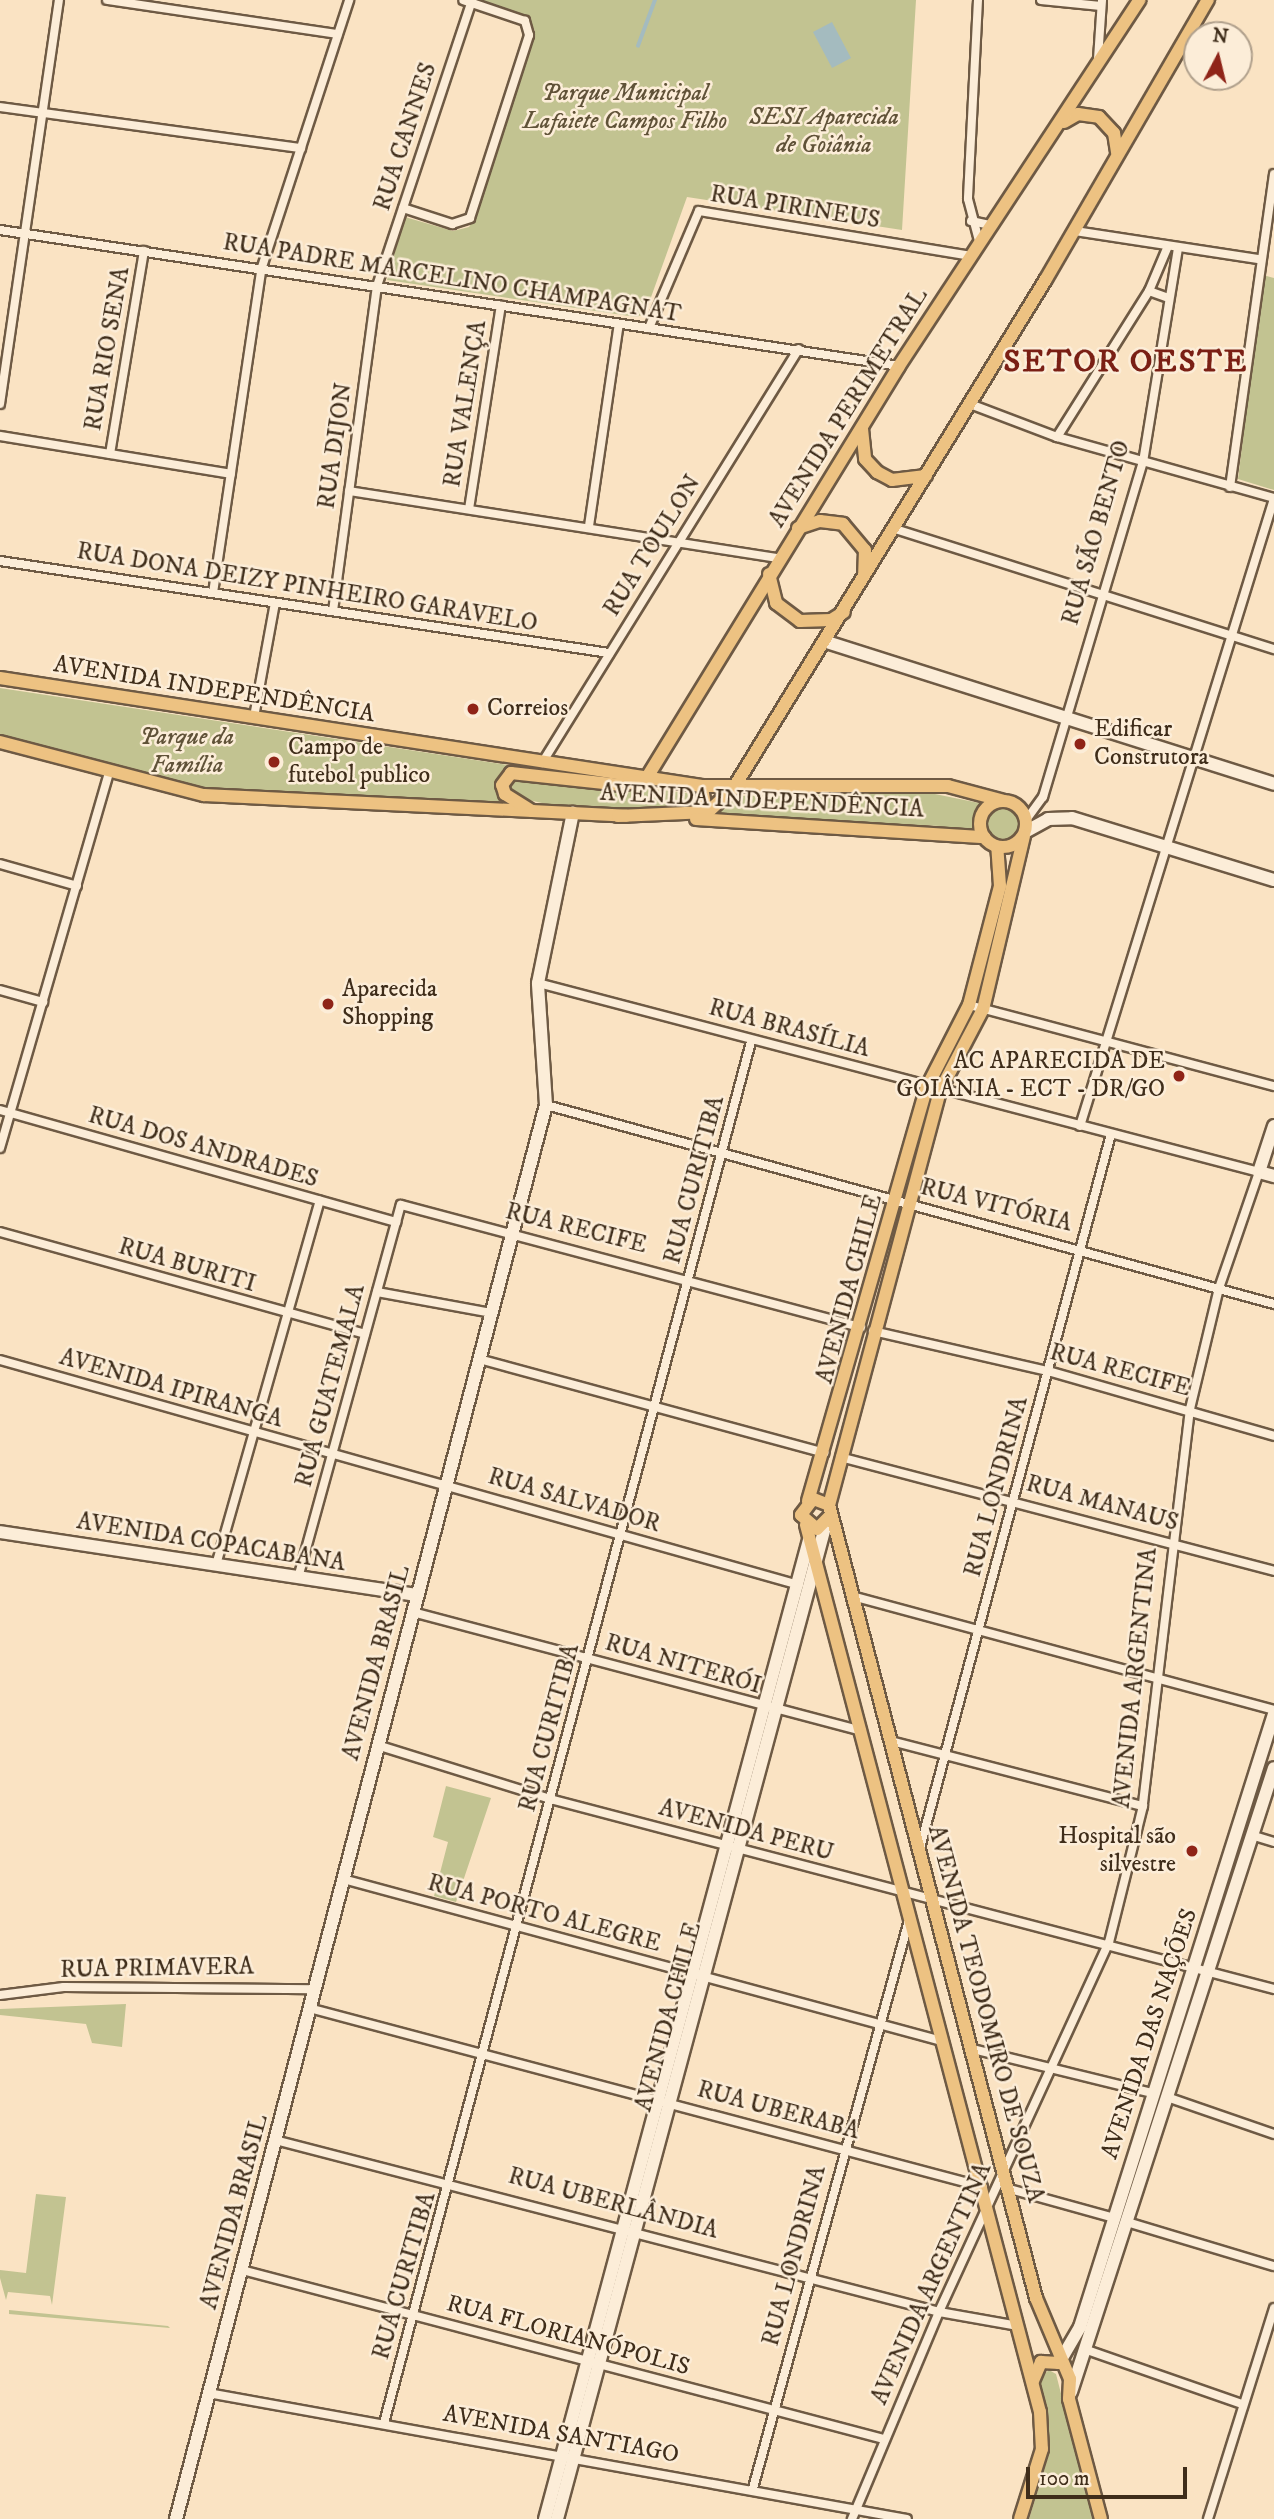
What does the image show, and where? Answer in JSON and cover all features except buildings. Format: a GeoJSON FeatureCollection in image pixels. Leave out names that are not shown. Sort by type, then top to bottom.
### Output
{"type":"FeatureCollection","features":[{"type":"Feature","properties":{"kind":"main road","name":"AVENIDA PERIMETRAL"},"geometry":{"type":"LineString","coordinates":[[646,779],[769,573],[899,366],[979,241],[1060,126],[1139,0]]}},
{"type":"Feature","properties":{"kind":"main road"},"geometry":{"type":"LineString","coordinates":[[618,816],[713,810],[733,789],[827,642],[1074,231],[1208,0]]}},
{"type":"Feature","properties":{"kind":"main road"},"geometry":{"type":"LineString","coordinates":[[1060,126],[1078,114],[1099,117],[1114,133],[1117,153]]}},
{"type":"Feature","properties":{"kind":"main road"},"geometry":{"type":"LineString","coordinates":[[862,427],[860,443],[877,472],[910,482],[926,476]]}},
{"type":"Feature","properties":{"kind":"main road"},"geometry":{"type":"LineString","coordinates":[[798,528],[831,521],[853,531],[865,550],[864,579]]}},
{"type":"Feature","properties":{"kind":"main road"},"geometry":{"type":"LineString","coordinates":[[769,573],[770,588],[786,614],[816,623],[844,612]]}},
{"type":"Feature","properties":{"kind":"main road","name":"AVENIDA INDEPENDÊNCIA"},"geometry":{"type":"LineString","coordinates":[[0,678],[542,764],[702,786],[733,789],[948,786],[1004,801]]}},
{"type":"Feature","properties":{"kind":"main road","name":"AVENIDA INDEPENDÊNCIA"},"geometry":{"type":"LineString","coordinates":[[0,742],[109,774],[204,795],[984,837]]}},
{"type":"Feature","properties":{"kind":"main road"},"geometry":{"type":"LineString","coordinates":[[532,811],[505,794],[502,785],[511,773],[622,785],[646,779]]}},
{"type":"Feature","properties":{"kind":"main road"},"geometry":{"type":"LineString","coordinates":[[694,813],[705,806],[702,786]]}},
{"type":"Feature","properties":{"kind":"main road"},"geometry":{"type":"LineString","coordinates":[[1004,801],[1019,807],[1025,829],[1015,845],[997,846],[984,837],[984,811],[1004,801]]}},
{"type":"Feature","properties":{"kind":"main road","name":"RUA SÃO BENTO"},"geometry":{"type":"LineString","coordinates":[[933,1089],[983,1009],[1025,829]]}},
{"type":"Feature","properties":{"kind":"main road"},"geometry":{"type":"LineString","coordinates":[[933,1089],[969,1005],[1000,886],[997,846]]}},
{"type":"Feature","properties":{"kind":"main road","name":"AVENIDA CHILE"},"geometry":{"type":"LineString","coordinates":[[828,1516],[867,1329],[933,1089]]}},
{"type":"Feature","properties":{"kind":"main road","name":"AVENIDA CHILE"},"geometry":{"type":"LineString","coordinates":[[806,1525],[801,1516],[867,1329]]}},
{"type":"Feature","properties":{"kind":"main road"},"geometry":{"type":"LineString","coordinates":[[808,1502],[828,1516]]}},
{"type":"Feature","properties":{"kind":"main road"},"geometry":{"type":"LineString","coordinates":[[806,1525],[828,1516]]}},
{"type":"Feature","properties":{"kind":"main road","name":"AVENIDA TEODOMIRO DE SOUZA"},"geometry":{"type":"LineString","coordinates":[[828,1516],[934,1899],[1009,2189],[1059,2363],[1070,2379],[1069,2399],[1101,2519]]}},
{"type":"Feature","properties":{"kind":"main road","name":"AVENIDA TEODOMIRO DE SOUZA"},"geometry":{"type":"LineString","coordinates":[[806,1525],[912,1914],[938,2040],[979,2187],[1013,2325],[1033,2385],[1044,2438],[1021,2518]]}},
{"type":"Feature","properties":{"kind":"main road"},"geometry":{"type":"LineString","coordinates":[[1033,2385],[1032,2372],[1041,2362],[1059,2363]]}},
{"type":"Feature","properties":{"kind":"street"},"geometry":{"type":"LineString","coordinates":[[0,404],[59,0]]}},
{"type":"Feature","properties":{"kind":"street"},"geometry":{"type":"LineString","coordinates":[[107,0],[338,34]]}},
{"type":"Feature","properties":{"kind":"street"},"geometry":{"type":"LineString","coordinates":[[213,593],[261,270],[349,0]]}},
{"type":"Feature","properties":{"kind":"street"},"geometry":{"type":"LineString","coordinates":[[978,0],[971,221],[979,241]]}},
{"type":"Feature","properties":{"kind":"street"},"geometry":{"type":"LineString","coordinates":[[1041,0],[1101,3],[1098,65]]}},
{"type":"Feature","properties":{"kind":"street"},"geometry":{"type":"LineString","coordinates":[[403,208],[452,224],[470,218],[529,35],[525,21],[468,1]]}},
{"type":"Feature","properties":{"kind":"street","name":"RUA CANNES"},"geometry":{"type":"LineString","coordinates":[[377,286],[468,1]]}},
{"type":"Feature","properties":{"kind":"street"},"geometry":{"type":"LineString","coordinates":[[0,107],[301,148]]}},
{"type":"Feature","properties":{"kind":"street"},"geometry":{"type":"LineString","coordinates":[[1230,487],[1258,259],[1274,177]]}},
{"type":"Feature","properties":{"kind":"street","name":"RUA PIRINEUS"},"geometry":{"type":"LineString","coordinates":[[649,328],[699,211],[970,256]]}},
{"type":"Feature","properties":{"kind":"street"},"geometry":{"type":"LineString","coordinates":[[971,221],[990,225]]}},
{"type":"Feature","properties":{"kind":"street","name":"RUA PADRE MARCELINO CHAMPAGNAT"},"geometry":{"type":"LineString","coordinates":[[0,230],[899,366]]}},
{"type":"Feature","properties":{"kind":"street"},"geometry":{"type":"LineString","coordinates":[[1074,231],[1258,259]]}},
{"type":"Feature","properties":{"kind":"street"},"geometry":{"type":"LineString","coordinates":[[1057,437],[1149,291],[1168,246]]}},
{"type":"Feature","properties":{"kind":"street","name":"RUA SÃO BENTO"},"geometry":{"type":"LineString","coordinates":[[1025,829],[1043,797],[1064,719],[1143,461],[1178,248]]}},
{"type":"Feature","properties":{"kind":"street","name":"RUA RIO SENA"},"geometry":{"type":"LineString","coordinates":[[110,454],[144,251]]}},
{"type":"Feature","properties":{"kind":"street","name":"RUA DIJON"},"geometry":{"type":"LineString","coordinates":[[333,611],[377,286]]}},
{"type":"Feature","properties":{"kind":"street"},"geometry":{"type":"LineString","coordinates":[[1149,291],[1168,298]]}},
{"type":"Feature","properties":{"kind":"street","name":"RUA VALENÇA"},"geometry":{"type":"LineString","coordinates":[[469,509],[501,305]]}},
{"type":"Feature","properties":{"kind":"street"},"geometry":{"type":"LineString","coordinates":[[589,526],[619,324]]}},
{"type":"Feature","properties":{"kind":"street","name":"RUA TOULON"},"geometry":{"type":"LineString","coordinates":[[542,764],[799,349]]}},
{"type":"Feature","properties":{"kind":"street"},"geometry":{"type":"LineString","coordinates":[[970,404],[1057,437],[1274,498],[1231,636],[1197,760],[1080,1126]]}},
{"type":"Feature","properties":{"kind":"street"},"geometry":{"type":"LineString","coordinates":[[0,436],[231,474]]}},
{"type":"Feature","properties":{"kind":"street"},"geometry":{"type":"LineString","coordinates":[[349,491],[589,526],[779,558]]}},
{"type":"Feature","properties":{"kind":"street"},"geometry":{"type":"LineString","coordinates":[[895,529],[1101,599],[1274,649]]}},
{"type":"Feature","properties":{"kind":"street","name":"RUA DONA DEIZY PINHEIRO GARAVELO"},"geometry":{"type":"LineString","coordinates":[[0,561],[609,653]]}},
{"type":"Feature","properties":{"kind":"street"},"geometry":{"type":"LineString","coordinates":[[254,717],[275,603]]}},
{"type":"Feature","properties":{"kind":"street"},"geometry":{"type":"LineString","coordinates":[[827,642],[1274,784]]}},
{"type":"Feature","properties":{"kind":"street"},"geometry":{"type":"LineString","coordinates":[[0,1147],[109,774]]}},
{"type":"Feature","properties":{"kind":"street","name":"AVENIDA BRASIL"},"geometry":{"type":"LineString","coordinates":[[176,2519],[546,1105],[538,984],[573,813]]}},
{"type":"Feature","properties":{"kind":"street"},"geometry":{"type":"LineString","coordinates":[[1025,829],[1048,819],[1072,818],[1169,850],[1274,880]]}},
{"type":"Feature","properties":{"kind":"street"},"geometry":{"type":"LineString","coordinates":[[0,864],[77,886]]}},
{"type":"Feature","properties":{"kind":"street","name":"RUA BRASÍLIA"},"geometry":{"type":"LineString","coordinates":[[538,984],[751,1042],[1274,1176]]}},
{"type":"Feature","properties":{"kind":"street"},"geometry":{"type":"LineString","coordinates":[[0,990],[43,1002]]}},
{"type":"Feature","properties":{"kind":"street"},"geometry":{"type":"LineString","coordinates":[[969,1005],[1274,1086]]}},
{"type":"Feature","properties":{"kind":"street","name":"RUA CURITIBA"},"geometry":{"type":"LineString","coordinates":[[384,2423],[452,2182],[550,1800],[751,1042]]}},
{"type":"Feature","properties":{"kind":"street","name":"RUA VITÓRIA"},"geometry":{"type":"LineString","coordinates":[[546,1105],[723,1151],[902,1202],[1083,1247],[1274,1304]]}},
{"type":"Feature","properties":{"kind":"street","name":"RUA DOS ANDRADES"},"geometry":{"type":"LineString","coordinates":[[0,1110],[396,1222]]}},
{"type":"Feature","properties":{"kind":"street"},"geometry":{"type":"LineString","coordinates":[[1259,1172],[1274,1126]]}},
{"type":"Feature","properties":{"kind":"street","name":"RUA LONDRINA"},"geometry":{"type":"LineString","coordinates":[[920,1848],[1083,1247],[1111,1134]]}},
{"type":"Feature","properties":{"kind":"street","name":"AVENIDA ARGENTINA"},"geometry":{"type":"LineString","coordinates":[[852,2519],[884,2439],[995,2186],[1110,1942],[1143,1806],[1155,1676],[1190,1409],[1219,1288],[1259,1172]]}},
{"type":"Feature","properties":{"kind":"street"},"geometry":{"type":"LineString","coordinates":[[216,1565],[250,1433],[320,1201]]}},
{"type":"Feature","properties":{"kind":"street","name":"RUA RECIFE"},"geometry":{"type":"LineString","coordinates":[[401,1205],[690,1278],[867,1329],[1048,1371],[1190,1409],[1274,1436]]}},
{"type":"Feature","properties":{"kind":"street","name":"RUA GUATEMALA"},"geometry":{"type":"LineString","coordinates":[[298,1578],[401,1205]]}},
{"type":"Feature","properties":{"kind":"street","name":"RUA BURITI"},"geometry":{"type":"LineString","coordinates":[[0,1232],[285,1314],[365,1334]]}},
{"type":"Feature","properties":{"kind":"street"},"geometry":{"type":"LineString","coordinates":[[377,1292],[491,1313]]}},
{"type":"Feature","properties":{"kind":"street"},"geometry":{"type":"LineString","coordinates":[[479,1359],[825,1453]]}},
{"type":"Feature","properties":{"kind":"street","name":"AVENIDA IPIRANGA"},"geometry":{"type":"LineString","coordinates":[[0,1360],[250,1433],[333,1453]]}},
{"type":"Feature","properties":{"kind":"street","name":"RUA SALVADOR"},"geometry":{"type":"LineString","coordinates":[[333,1453],[800,1585]]}},
{"type":"Feature","properties":{"kind":"street","name":"RUA MANAUS"},"geometry":{"type":"LineString","coordinates":[[839,1456],[1013,1499],[1274,1572]]}},
{"type":"Feature","properties":{"kind":"street","name":"AVENIDA CHILE"},"geometry":{"type":"LineString","coordinates":[[800,1585],[814,1561],[828,1516]]}},
{"type":"Feature","properties":{"kind":"street","name":"AVENIDA COPACABANA"},"geometry":{"type":"LineString","coordinates":[[0,1532],[417,1595]]}},
{"type":"Feature","properties":{"kind":"street","name":"AVENIDA CHILE"},"geometry":{"type":"LineString","coordinates":[[545,2519],[568,2455],[593,2363],[800,1585],[809,1540]]}},
{"type":"Feature","properties":{"kind":"street"},"geometry":{"type":"LineString","coordinates":[[852,1596],[981,1628],[1274,1712]]}},
{"type":"Feature","properties":{"kind":"street","name":"RUA NITERÓI"},"geometry":{"type":"LineString","coordinates":[[412,1612],[766,1709],[862,1731]]}},
{"type":"Feature","properties":{"kind":"street","name":"AVENIDA DAS NAÇÕES"},"geometry":{"type":"LineString","coordinates":[[1059,2363],[1080,2327],[1274,1712]]}},
{"type":"Feature","properties":{"kind":"street"},"geometry":{"type":"LineString","coordinates":[[891,1741],[1143,1806]]}},
{"type":"Feature","properties":{"kind":"street","name":"AVENIDA PERU"},"geometry":{"type":"LineString","coordinates":[[377,1745],[550,1800],[1110,1942],[1274,1989]]}},
{"type":"Feature","properties":{"kind":"street","name":"AVENIDA DAS NAÇÕES"},"geometry":{"type":"LineString","coordinates":[[1069,2399],[1274,1768]]}},
{"type":"Feature","properties":{"kind":"street"},"geometry":{"type":"LineString","coordinates":[[1251,1835],[1274,1842]]}},
{"type":"Feature","properties":{"kind":"street","name":"RUA PORTO ALEGRE"},"geometry":{"type":"LineString","coordinates":[[343,1879],[877,2027],[938,2040]]}},
{"type":"Feature","properties":{"kind":"street","name":"RUA LONDRINA"},"geometry":{"type":"LineString","coordinates":[[753,2488],[877,2027],[912,1914]]}},
{"type":"Feature","properties":{"kind":"street","name":"RUA PRIMAVERA"},"geometry":{"type":"LineString","coordinates":[[0,1995],[64,1987],[314,1989]]}},
{"type":"Feature","properties":{"kind":"street","name":"RUA UBERABA"},"geometry":{"type":"LineString","coordinates":[[309,2008],[663,2100],[979,2187],[1009,2189],[1114,2218]]}},
{"type":"Feature","properties":{"kind":"street"},"geometry":{"type":"LineString","coordinates":[[973,2049],[1051,2064],[1152,2093]]}},
{"type":"Feature","properties":{"kind":"street"},"geometry":{"type":"LineString","coordinates":[[1167,2097],[1274,2134]]}},
{"type":"Feature","properties":{"kind":"street","name":"RUA UBERLÂNDIA"},"geometry":{"type":"LineString","coordinates":[[275,2140],[452,2182],[939,2312],[1013,2325]]}},
{"type":"Feature","properties":{"kind":"street"},"geometry":{"type":"LineString","coordinates":[[1127,2222],[1274,2266]]}},
{"type":"Feature","properties":{"kind":"street","name":"RUA FLORIANÓPOLIS"},"geometry":{"type":"LineString","coordinates":[[242,2270],[884,2439]]}},
{"type":"Feature","properties":{"kind":"street"},"geometry":{"type":"LineString","coordinates":[[1208,2519],[1274,2308]]}},
{"type":"Feature","properties":{"kind":"street"},"geometry":{"type":"LineString","coordinates":[[1087,2350],[1242,2404]]}},
{"type":"Feature","properties":{"kind":"street","name":"AVENIDA SANTIAGO"},"geometry":{"type":"LineString","coordinates":[[208,2393],[858,2506],[907,2519]]}},
{"type":"Feature","properties":{"kind":"street","name":"AVENIDA CHILE"},"geometry":{"type":"LineString","coordinates":[[557,2519],[568,2455]]}},
{"type":"Feature","properties":{"kind":"green space","name":"Parque Municipal Lafaiete Campos Filho"},"geometry":{"type":"Polygon","coordinates":[[[478,0],[916,0],[902,230],[687,197],[645,314],[636,317],[387,280],[405,217],[453,231],[469,227],[476,216],[535,31],[528,18],[478,0]]]}},
{"type":"Feature","properties":{"kind":"green space"},"geometry":{"type":"Polygon","coordinates":[[[1263,275],[1274,278],[1274,490],[1238,479],[1263,275]]]}},
{"type":"Feature","properties":{"kind":"green space","name":"Parque da Família"},"geometry":{"type":"Polygon","coordinates":[[[0,688],[508,765],[496,784],[505,807],[184,787],[0,738],[0,688]]]}},
{"type":"Feature","properties":{"kind":"green space"},"geometry":{"type":"Polygon","coordinates":[[[521,774],[697,794],[701,801],[691,809],[569,809],[515,797],[509,782],[521,774]]]}},
{"type":"Feature","properties":{"kind":"green space"},"geometry":{"type":"Polygon","coordinates":[[[930,793],[984,804],[973,834],[940,826],[712,816],[735,796],[930,793]]]}},
{"type":"Feature","properties":{"kind":"green space"},"geometry":{"type":"Polygon","coordinates":[[[1004,808],[1015,813],[1020,824],[1015,835],[1004,840],[993,835],[988,824],[993,813],[1004,808]]]}},
{"type":"Feature","properties":{"kind":"green space"},"geometry":{"type":"Polygon","coordinates":[[[446,1786],[491,1798],[456,1902],[434,1896],[448,1842],[433,1837],[446,1786]]]}},
{"type":"Feature","properties":{"kind":"green space"},"geometry":{"type":"Polygon","coordinates":[[[126,2004],[122,2047],[92,2043],[86,2024],[0,2015],[0,2009],[126,2004]]]}},
{"type":"Feature","properties":{"kind":"green space"},"geometry":{"type":"Polygon","coordinates":[[[36,2194],[66,2197],[52,2305],[50,2296],[8,2292],[6,2300],[0,2278],[0,2270],[26,2273],[36,2194]]]}},
{"type":"Feature","properties":{"kind":"green space"},"geometry":{"type":"Polygon","coordinates":[[[9,2310],[168,2326],[170,2328],[9,2314],[9,2310]]]}},
{"type":"Feature","properties":{"kind":"green space"},"geometry":{"type":"Polygon","coordinates":[[[1049,2370],[1056,2374],[1093,2519],[1029,2519],[1048,2457],[1036,2381],[1049,2370]]]}},
{"type":"Feature","properties":{"kind":"water"},"geometry":{"type":"Polygon","coordinates":[[[832,22],[851,58],[832,68],[813,32],[832,22]]]}},
{"type":"Feature","properties":{"kind":"waterway"},"geometry":{"type":"LineString","coordinates":[[638,46],[655,0]]}},
{"type":"Feature","properties":{"kind":"place","name":"Correios"},"geometry":{"type":"Point","coordinates":[473,709]}},
{"type":"Feature","properties":{"kind":"place","name":"Edificar Construtora"},"geometry":{"type":"Point","coordinates":[1080,744]}},
{"type":"Feature","properties":{"kind":"place","name":"Campo de futebol publico"},"geometry":{"type":"Point","coordinates":[274,762]}},
{"type":"Feature","properties":{"kind":"place","name":"Aparecida Shopping"},"geometry":{"type":"Point","coordinates":[328,1004]}},
{"type":"Feature","properties":{"kind":"place","name":"AC APARECIDA DE GOIÂNIA - ECT - DR/GO"},"geometry":{"type":"Point","coordinates":[1179,1076]}},
{"type":"Feature","properties":{"kind":"place","name":"Hospital são silvestre"},"geometry":{"type":"Point","coordinates":[1192,1851]}},
{"type":"Feature","properties":{"kind":"district","name":"SETOR OESTE"},"geometry":{"type":"Point","coordinates":[1126,362]}},
{"type":"Feature","properties":{"kind":"park label","name":"SESI Aparecida de Goiânia"},"geometry":{"type":"Point","coordinates":[824,132]}}]}
